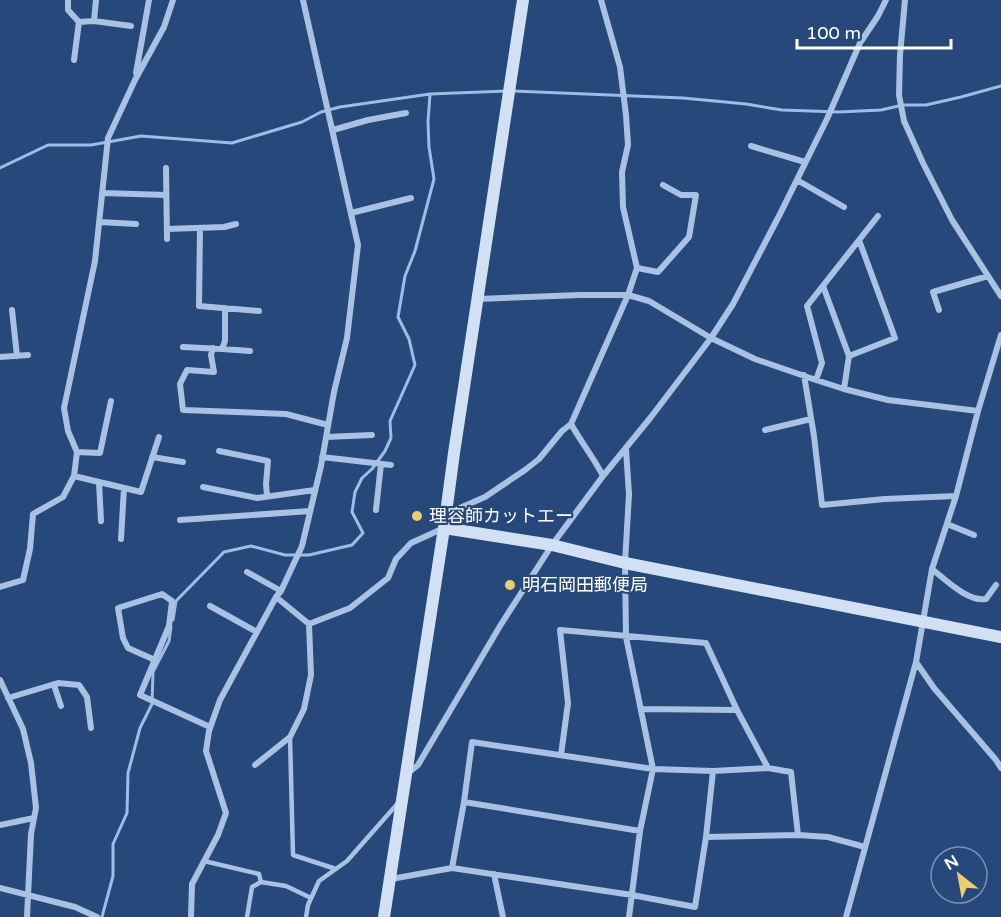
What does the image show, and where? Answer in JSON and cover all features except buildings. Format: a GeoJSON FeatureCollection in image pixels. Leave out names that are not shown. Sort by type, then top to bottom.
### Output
{"type":"FeatureCollection","features":[{"type":"Feature","properties":{"kind":"street"},"geometry":{"type":"LineString","coordinates":[[68,0],[68,10],[79,22]]}},
{"type":"Feature","properties":{"kind":"street"},"geometry":{"type":"LineString","coordinates":[[94,21],[96,0]]}},
{"type":"Feature","properties":{"kind":"street"},"geometry":{"type":"LineString","coordinates":[[135,80],[149,0]]}},
{"type":"Feature","properties":{"kind":"street"},"geometry":{"type":"LineString","coordinates":[[0,587],[23,580],[30,549],[33,514],[63,497],[74,476],[77,452],[68,431],[64,408],[95,261],[108,138],[135,80],[164,27],[173,0]]}},
{"type":"Feature","properties":{"kind":"street"},"geometry":{"type":"LineString","coordinates":[[191,917],[192,884],[218,835],[226,813],[206,751],[210,727],[220,700],[281,591],[302,546],[347,338],[352,304],[358,245],[303,0]]}},
{"type":"Feature","properties":{"kind":"street"},"geometry":{"type":"LineString","coordinates":[[384,917],[522,0]]}},
{"type":"Feature","properties":{"kind":"street"},"geometry":{"type":"LineString","coordinates":[[446,514],[485,497],[525,470],[539,459],[562,431],[571,424],[628,295],[637,268],[623,207],[621,172],[628,145],[627,116],[620,67],[601,0]]}},
{"type":"Feature","properties":{"kind":"street"},"geometry":{"type":"LineString","coordinates":[[406,774],[418,765],[500,626],[552,545],[711,338],[733,304],[827,119],[860,43],[886,0]]}},
{"type":"Feature","properties":{"kind":"street"},"geometry":{"type":"LineString","coordinates":[[905,0],[899,95],[904,121],[952,220],[1001,296]]}},
{"type":"Feature","properties":{"kind":"street"},"geometry":{"type":"LineString","coordinates":[[79,22],[94,21],[131,26]]}},
{"type":"Feature","properties":{"kind":"street"},"geometry":{"type":"LineString","coordinates":[[74,60],[79,22]]}},
{"type":"Feature","properties":{"kind":"street"},"geometry":{"type":"LineString","coordinates":[[333,130],[368,120],[406,113]]}},
{"type":"Feature","properties":{"kind":"street"},"geometry":{"type":"LineString","coordinates":[[751,146],[806,162]]}},
{"type":"Feature","properties":{"kind":"street"},"geometry":{"type":"LineString","coordinates":[[166,168],[167,239]]}},
{"type":"Feature","properties":{"kind":"street"},"geometry":{"type":"LineString","coordinates":[[797,180],[844,207]]}},
{"type":"Feature","properties":{"kind":"street"},"geometry":{"type":"LineString","coordinates":[[637,268],[658,272],[689,237],[696,195],[681,195],[663,184]]}},
{"type":"Feature","properties":{"kind":"street"},"geometry":{"type":"LineString","coordinates":[[102,193],[166,195]]}},
{"type":"Feature","properties":{"kind":"street"},"geometry":{"type":"LineString","coordinates":[[351,213],[411,198]]}},
{"type":"Feature","properties":{"kind":"street"},"geometry":{"type":"LineString","coordinates":[[816,380],[822,363],[807,306],[878,216]]}},
{"type":"Feature","properties":{"kind":"street"},"geometry":{"type":"LineString","coordinates":[[100,222],[136,224]]}},
{"type":"Feature","properties":{"kind":"street"},"geometry":{"type":"LineString","coordinates":[[167,229],[224,227],[236,224]]}},
{"type":"Feature","properties":{"kind":"street"},"geometry":{"type":"LineString","coordinates":[[200,228],[199,306],[259,311]]}},
{"type":"Feature","properties":{"kind":"street"},"geometry":{"type":"LineString","coordinates":[[849,356],[895,338],[859,240]]}},
{"type":"Feature","properties":{"kind":"street"},"geometry":{"type":"LineString","coordinates":[[939,310],[933,292],[988,276]]}},
{"type":"Feature","properties":{"kind":"street"},"geometry":{"type":"LineString","coordinates":[[823,286],[849,356],[844,389]]}},
{"type":"Feature","properties":{"kind":"street"},"geometry":{"type":"LineString","coordinates":[[478,299],[628,295],[649,301],[711,338],[754,359],[816,380],[888,400],[978,411]]}},
{"type":"Feature","properties":{"kind":"street"},"geometry":{"type":"LineString","coordinates":[[222,349],[225,341],[225,308]]}},
{"type":"Feature","properties":{"kind":"street"},"geometry":{"type":"LineString","coordinates":[[12,310],[17,356]]}},
{"type":"Feature","properties":{"kind":"street"},"geometry":{"type":"LineString","coordinates":[[846,917],[916,662],[932,569],[956,496],[978,411],[998,354],[1001,335]]}},
{"type":"Feature","properties":{"kind":"street"},"geometry":{"type":"LineString","coordinates":[[183,347],[250,351]]}},
{"type":"Feature","properties":{"kind":"street"},"geometry":{"type":"LineString","coordinates":[[213,348],[211,355],[214,372],[187,370],[180,384],[183,410],[286,414],[328,425]]}},
{"type":"Feature","properties":{"kind":"street"},"geometry":{"type":"LineString","coordinates":[[0,357],[28,355]]}},
{"type":"Feature","properties":{"kind":"street"},"geometry":{"type":"LineString","coordinates":[[804,375],[822,505],[956,496]]}},
{"type":"Feature","properties":{"kind":"street"},"geometry":{"type":"LineString","coordinates":[[77,452],[100,453],[111,401]]}},
{"type":"Feature","properties":{"kind":"street"},"geometry":{"type":"LineString","coordinates":[[765,430],[811,419]]}},
{"type":"Feature","properties":{"kind":"street"},"geometry":{"type":"LineString","coordinates":[[571,424],[596,461],[603,476]]}},
{"type":"Feature","properties":{"kind":"street"},"geometry":{"type":"LineString","coordinates":[[326,437],[372,435]]}},
{"type":"Feature","properties":{"kind":"street"},"geometry":{"type":"LineString","coordinates":[[74,476],[141,492],[159,437]]}},
{"type":"Feature","properties":{"kind":"street"},"geometry":{"type":"LineString","coordinates":[[626,450],[629,494],[625,562],[626,637],[653,769],[640,831],[629,917]]}},
{"type":"Feature","properties":{"kind":"street"},"geometry":{"type":"LineString","coordinates":[[219,451],[268,462],[267,496]]}},
{"type":"Feature","properties":{"kind":"street"},"geometry":{"type":"LineString","coordinates":[[152,457],[183,462]]}},
{"type":"Feature","properties":{"kind":"street"},"geometry":{"type":"LineString","coordinates":[[322,457],[391,465]]}},
{"type":"Feature","properties":{"kind":"street"},"geometry":{"type":"LineString","coordinates":[[376,510],[381,464]]}},
{"type":"Feature","properties":{"kind":"street"},"geometry":{"type":"LineString","coordinates":[[99,482],[101,521]]}},
{"type":"Feature","properties":{"kind":"street"},"geometry":{"type":"LineString","coordinates":[[203,487],[257,498],[315,490]]}},
{"type":"Feature","properties":{"kind":"street"},"geometry":{"type":"LineString","coordinates":[[122,539],[124,488]]}},
{"type":"Feature","properties":{"kind":"street"},"geometry":{"type":"LineString","coordinates":[[180,520],[310,511]]}},
{"type":"Feature","properties":{"kind":"street"},"geometry":{"type":"LineString","coordinates":[[946,524],[974,535]]}},
{"type":"Feature","properties":{"kind":"street"},"geometry":{"type":"LineString","coordinates":[[309,624],[350,608],[387,578],[396,559],[411,543],[444,528],[552,545],[625,562],[1001,637]]}},
{"type":"Feature","properties":{"kind":"street"},"geometry":{"type":"LineString","coordinates":[[932,569],[965,595],[982,600],[986,599],[996,585]]}},
{"type":"Feature","properties":{"kind":"street"},"geometry":{"type":"LineString","coordinates":[[247,572],[281,591]]}},
{"type":"Feature","properties":{"kind":"street"},"geometry":{"type":"LineString","coordinates":[[154,660],[128,648],[123,638],[118,608],[162,594],[172,602],[169,626],[140,695],[210,727]]}},
{"type":"Feature","properties":{"kind":"street"},"geometry":{"type":"LineString","coordinates":[[255,765],[290,737],[304,709],[311,675],[309,624],[276,597]]}},
{"type":"Feature","properties":{"kind":"street"},"geometry":{"type":"LineString","coordinates":[[210,606],[257,632]]}},
{"type":"Feature","properties":{"kind":"street"},"geometry":{"type":"LineString","coordinates":[[561,755],[567,703],[560,630],[706,643],[737,710],[768,768]]}},
{"type":"Feature","properties":{"kind":"street"},"geometry":{"type":"LineString","coordinates":[[916,662],[934,688],[1001,768]]}},
{"type":"Feature","properties":{"kind":"street"},"geometry":{"type":"LineString","coordinates":[[0,680],[23,729],[31,764],[36,808],[31,834],[27,917]]}},
{"type":"Feature","properties":{"kind":"street"},"geometry":{"type":"LineString","coordinates":[[8,698],[58,683],[79,685],[87,697],[91,728]]}},
{"type":"Feature","properties":{"kind":"street"},"geometry":{"type":"LineString","coordinates":[[54,685],[61,706]]}},
{"type":"Feature","properties":{"kind":"street"},"geometry":{"type":"LineString","coordinates":[[641,709],[737,710]]}},
{"type":"Feature","properties":{"kind":"street"},"geometry":{"type":"LineString","coordinates":[[452,868],[472,742],[653,769],[713,771],[768,768],[791,772],[798,836]]}},
{"type":"Feature","properties":{"kind":"street"},"geometry":{"type":"LineString","coordinates":[[391,879],[452,868],[632,895],[694,907],[706,837],[713,771]]}},
{"type":"Feature","properties":{"kind":"street"},"geometry":{"type":"LineString","coordinates":[[464,802],[640,831]]}},
{"type":"Feature","properties":{"kind":"street"},"geometry":{"type":"LineString","coordinates":[[0,825],[34,818]]}},
{"type":"Feature","properties":{"kind":"street"},"geometry":{"type":"LineString","coordinates":[[706,837],[828,837],[865,847]]}},
{"type":"Feature","properties":{"kind":"street"},"geometry":{"type":"LineString","coordinates":[[494,874],[503,917]]}},
{"type":"Feature","properties":{"kind":"street"},"geometry":{"type":"LineString","coordinates":[[0,888],[75,907],[97,917]]}},
{"type":"Feature","properties":{"kind":"lane"},"geometry":{"type":"LineString","coordinates":[[290,737],[293,855],[336,869]]}},
{"type":"Feature","properties":{"kind":"lane"},"geometry":{"type":"LineString","coordinates":[[306,917],[308,905],[319,881],[347,861],[402,797]]}},
{"type":"Feature","properties":{"kind":"lane"},"geometry":{"type":"LineString","coordinates":[[204,861],[259,874],[261,882]]}},
{"type":"Feature","properties":{"kind":"lane"},"geometry":{"type":"LineString","coordinates":[[247,917],[252,887],[261,882],[286,886],[311,898]]}},
{"type":"Feature","properties":{"kind":"waterway"},"geometry":{"type":"LineString","coordinates":[[513,91],[683,98],[782,110],[839,112],[881,110],[903,105],[926,105],[1001,86]]}},
{"type":"Feature","properties":{"kind":"waterway"},"geometry":{"type":"LineString","coordinates":[[0,168],[48,145],[91,145],[141,136],[232,143],[302,122],[321,112],[340,107],[430,94],[507,91]]}},
{"type":"Feature","properties":{"kind":"waterway"},"geometry":{"type":"LineString","coordinates":[[173,620],[176,601],[224,552],[251,546],[285,555],[309,555],[352,545],[363,533],[352,512],[355,492],[362,478],[385,451],[391,438],[390,421],[415,365],[409,339],[398,317],[405,276],[415,251],[434,179],[429,147],[430,94]]}},
{"type":"Feature","properties":{"kind":"waterway"},"geometry":{"type":"LineString","coordinates":[[102,917],[113,876],[113,844],[127,813],[128,773],[140,728],[152,704],[153,672],[169,641],[171,627]]}},
{"type":"Feature","properties":{"kind":"place","name":"理容師カットエー"},"geometry":{"type":"Point","coordinates":[417,516]}},
{"type":"Feature","properties":{"kind":"place","name":"明石岡田郵便局"},"geometry":{"type":"Point","coordinates":[510,585]}}]}
